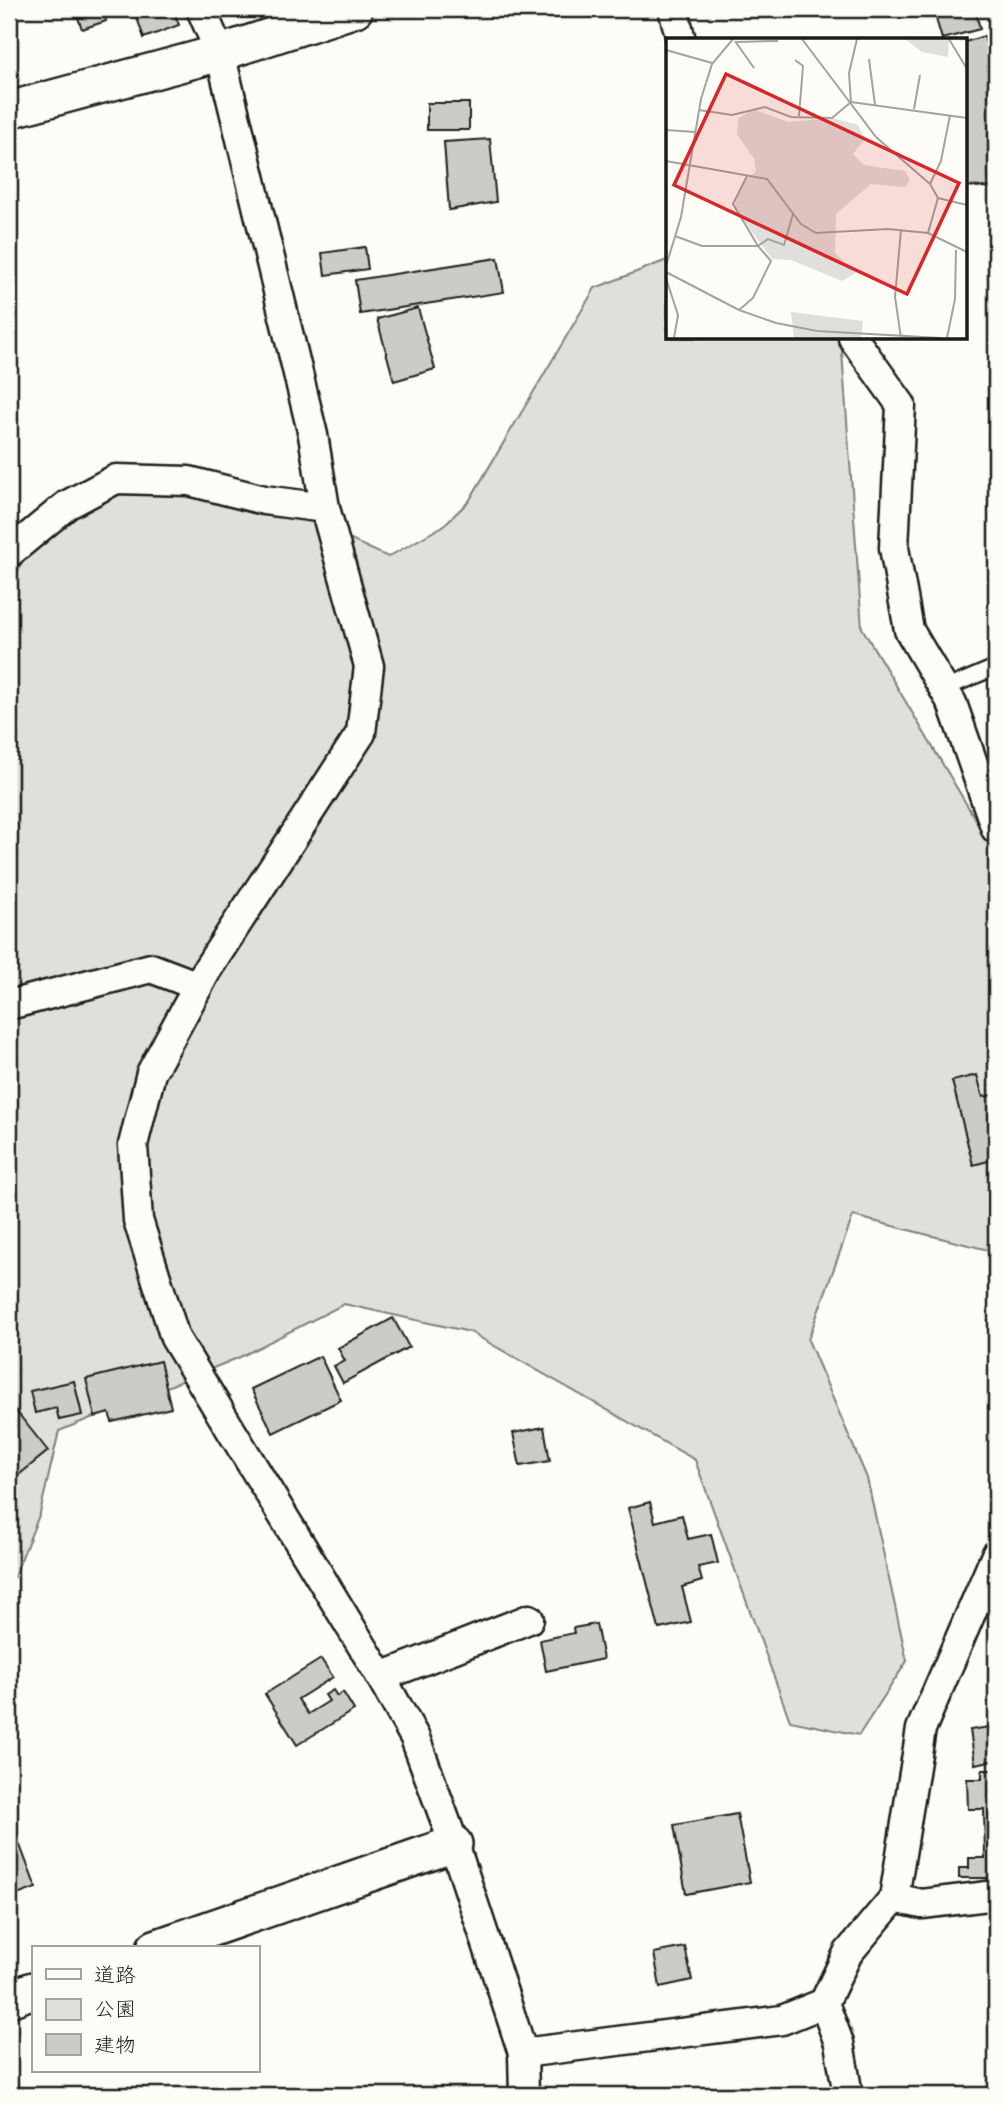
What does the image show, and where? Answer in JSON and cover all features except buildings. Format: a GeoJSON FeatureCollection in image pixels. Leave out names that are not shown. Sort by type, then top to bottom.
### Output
{"type":"FeatureCollection","features":[{"type":"Feature","properties":{"kind":"street"},"geometry":{"type":"LineString","coordinates":[[201,9],[220,53],[313,435],[325,508],[369,666],[361,733],[208,968],[151,1073],[133,1144],[138,1220],[175,1338],[382,1677],[415,1738],[454,1844],[523,2053],[524,2095]]}},
{"type":"Feature","properties":{"kind":"street"},"geometry":{"type":"LineString","coordinates":[[9,110],[220,53],[355,9]]}},
{"type":"Feature","properties":{"kind":"street"},"geometry":{"type":"LineString","coordinates":[[673,9],[680,38]]}},
{"type":"Feature","properties":{"kind":"street"},"geometry":{"type":"LineString","coordinates":[[854,340],[901,405],[894,548],[909,630],[952,703],[996,830]]}},
{"type":"Feature","properties":{"kind":"street"},"geometry":{"type":"LineString","coordinates":[[9,552],[67,505],[116,479],[189,481],[264,500],[325,508]]}},
{"type":"Feature","properties":{"kind":"street"},"geometry":{"type":"LineString","coordinates":[[9,1005],[151,968],[198,986]]}},
{"type":"Feature","properties":{"kind":"street"},"geometry":{"type":"LineString","coordinates":[[523,2053],[782,2020],[824,2003],[848,1954],[894,1898],[921,1729],[996,1555]]}},
{"type":"Feature","properties":{"kind":"street"},"geometry":{"type":"LineString","coordinates":[[382,1677],[529,1619]]}},
{"type":"Feature","properties":{"kind":"street"},"geometry":{"type":"LineString","coordinates":[[161,1946],[454,1844]]}},
{"type":"Feature","properties":{"kind":"street"},"geometry":{"type":"LineString","coordinates":[[894,1898],[922,1904],[996,1895]]}},
{"type":"Feature","properties":{"kind":"street"},"geometry":{"type":"LineString","coordinates":[[9,1998],[32,1990]]}},
{"type":"Feature","properties":{"kind":"street"},"geometry":{"type":"LineString","coordinates":[[824,2003],[839,2043],[848,2095]]}},
{"type":"Feature","properties":{"kind":"lane"},"geometry":{"type":"LineString","coordinates":[[944,689],[996,667]]}},
{"type":"Feature","properties":{"kind":"green space"},"geometry":{"type":"Polygon","coordinates":[[[666,260],[666,340],[841,340],[862,628],[996,854],[996,1252],[853,1216],[808,1340],[867,1478],[907,1661],[859,1735],[790,1721],[695,1460],[470,1332],[344,1304],[240,1357],[59,1431],[40,1513],[9,1589],[9,588],[41,526],[126,491],[264,500],[388,557],[443,526],[469,501],[595,288],[666,260]]]}}]}
